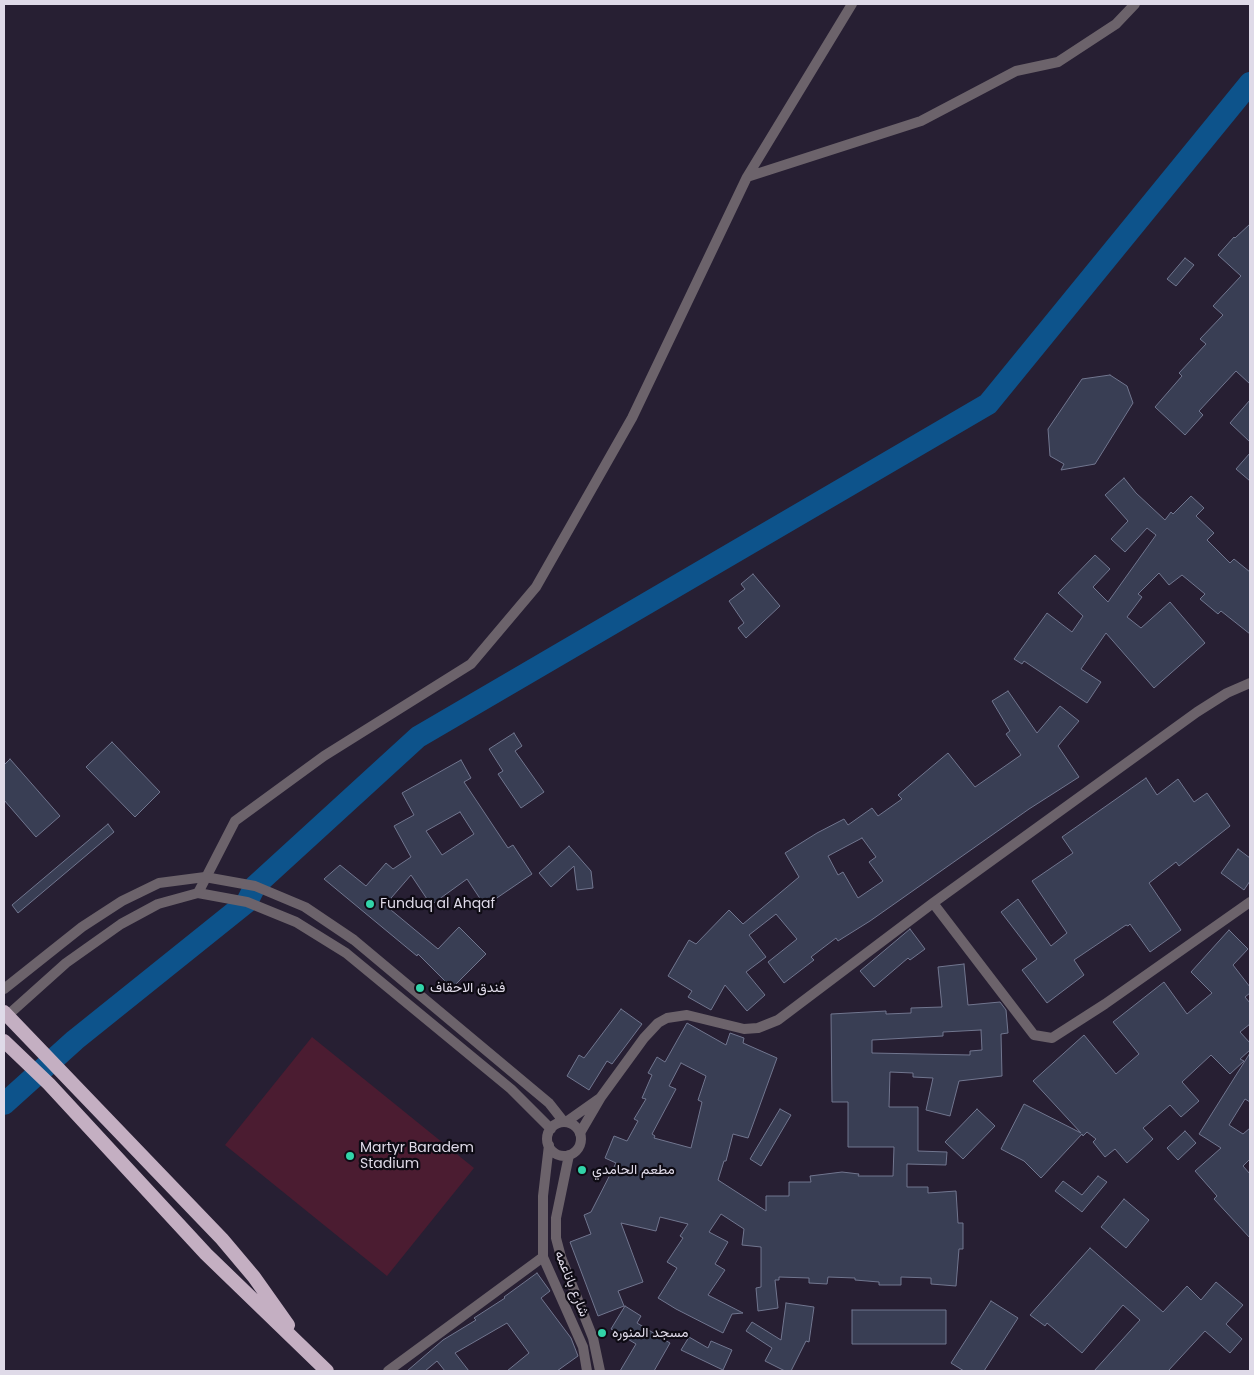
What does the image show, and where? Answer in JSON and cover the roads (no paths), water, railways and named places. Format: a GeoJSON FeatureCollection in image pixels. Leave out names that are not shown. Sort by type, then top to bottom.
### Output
{"type":"FeatureCollection","features":[{"type":"Feature","properties":{"kind":"highway"},"geometry":{"type":"LineString","coordinates":[[6,1013],[254,1276],[307,1352]]}},
{"type":"Feature","properties":{"kind":"highway"},"geometry":{"type":"LineString","coordinates":[[4,1041],[49,1084],[206,1254],[327,1371]]}},
{"type":"Feature","properties":{"kind":"street"},"geometry":{"type":"LineString","coordinates":[[198,893],[235,821],[324,756],[471,664],[536,587],[632,418],[747,177],[852,4]]}},
{"type":"Feature","properties":{"kind":"street"},"geometry":{"type":"LineString","coordinates":[[747,177],[921,121],[1016,71],[1058,62],[1116,24],[1134,4]]}},
{"type":"Feature","properties":{"kind":"street"},"geometry":{"type":"LineString","coordinates":[[601,1097],[565,1122],[551,1129],[548,1139],[555,1153],[570,1155],[580,1146],[580,1133],[601,1097],[647,1034],[658,1023],[677,1016],[687,1015],[744,1029],[758,1028],[778,1020],[933,903],[1197,712],[1228,693],[1250,683]]}},
{"type":"Feature","properties":{"kind":"street"},"geometry":{"type":"LineString","coordinates":[[4,989],[82,927],[122,901],[159,883],[205,877],[255,886],[305,907],[354,940],[549,1103],[565,1122],[577,1128],[580,1133]]}},
{"type":"Feature","properties":{"kind":"street"},"geometry":{"type":"LineString","coordinates":[[6,1013],[66,963],[121,924],[158,904],[198,893],[247,902],[296,922],[346,954],[511,1089],[551,1129]]}},
{"type":"Feature","properties":{"kind":"street"},"geometry":{"type":"LineString","coordinates":[[933,903],[1034,1035],[1052,1038],[1105,1004],[1250,902]]}},
{"type":"Feature","properties":{"kind":"street"},"geometry":{"type":"LineString","coordinates":[[436,1027],[446,1016]]}},
{"type":"Feature","properties":{"kind":"street","name":"شارع باناعمه"},"geometry":{"type":"LineString","coordinates":[[549,1144],[543,1196],[543,1258],[583,1347],[587,1371]]}},
{"type":"Feature","properties":{"kind":"street","name":"شارع باناعمه"},"geometry":{"type":"LineString","coordinates":[[570,1155],[556,1218],[556,1238],[560,1257],[593,1338],[600,1371]]}},
{"type":"Feature","properties":{"kind":"street"},"geometry":{"type":"LineString","coordinates":[[388,1371],[543,1258]]}},
{"type":"Feature","properties":{"kind":"waterway"},"geometry":{"type":"LineString","coordinates":[[4,1104],[75,1040],[247,902],[255,886],[418,737],[988,404],[1250,83]]}},
{"type":"Feature","properties":{"kind":"place","name":"Funduq al Ahqaf"},"geometry":{"type":"Point","coordinates":[370,904]}},
{"type":"Feature","properties":{"kind":"place","name":"فندق الاحقاف"},"geometry":{"type":"Point","coordinates":[420,988]}},
{"type":"Feature","properties":{"kind":"place","name":"Martyr Baradem Stadium"},"geometry":{"type":"Point","coordinates":[350,1156]}},
{"type":"Feature","properties":{"kind":"place","name":"مطعم الحامدي"},"geometry":{"type":"Point","coordinates":[582,1170]}},
{"type":"Feature","properties":{"kind":"place","name":"مسجد المنوره"},"geometry":{"type":"Point","coordinates":[602,1333]}}]}
